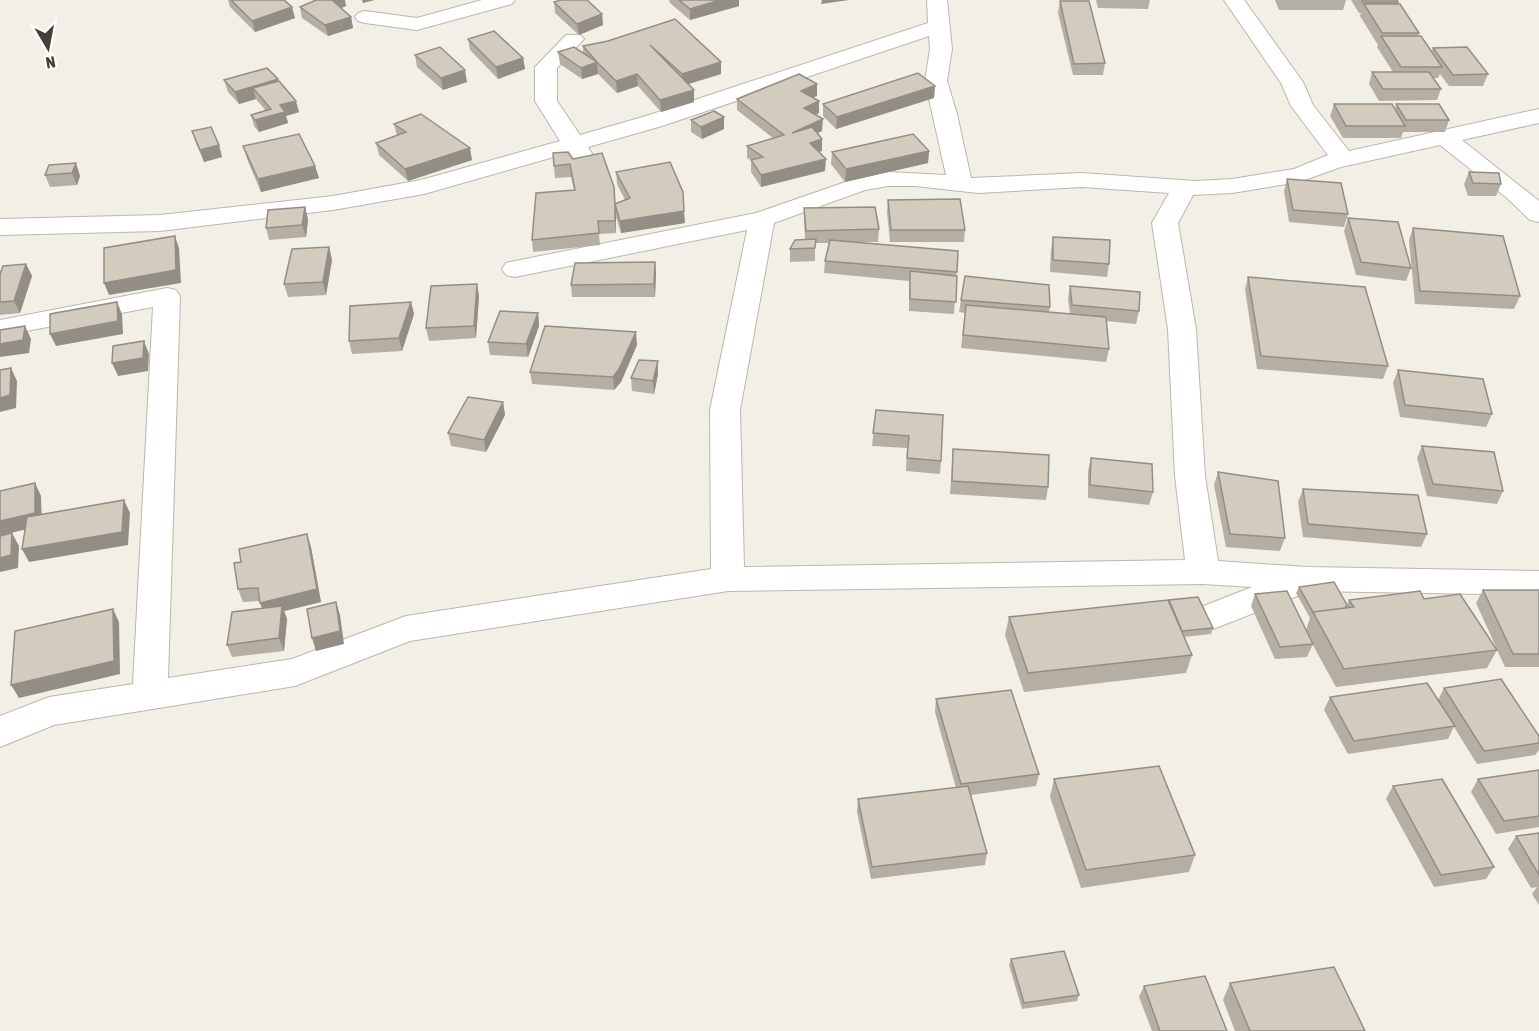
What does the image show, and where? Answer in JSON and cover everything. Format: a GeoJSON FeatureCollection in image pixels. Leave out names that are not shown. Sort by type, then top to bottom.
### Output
{"type":"FeatureCollection","features":[{"type":"Feature","properties":{"kind":"street"},"geometry":{"type":"LineString","coordinates":[[365,17],[417,24],[506,0]]}},
{"type":"Feature","properties":{"kind":"street"},"geometry":{"type":"LineString","coordinates":[[937,0],[941,49],[936,81],[946,114],[960,183]]}},
{"type":"Feature","properties":{"kind":"street"},"geometry":{"type":"LineString","coordinates":[[1234,0],[1292,82],[1308,114],[1343,159]]}},
{"type":"Feature","properties":{"kind":"street"},"geometry":{"type":"LineString","coordinates":[[0,227],[160,223],[333,203],[424,187],[580,153],[654,121],[939,26]]}},
{"type":"Feature","properties":{"kind":"street"},"geometry":{"type":"LineString","coordinates":[[573,39],[546,67],[546,100],[580,153]]}},
{"type":"Feature","properties":{"kind":"street"},"geometry":{"type":"LineString","coordinates":[[515,269],[762,219],[860,184],[915,179],[978,186],[1082,180],[1185,187],[1232,186],[1299,175],[1343,159],[1539,116]]}},
{"type":"Feature","properties":{"kind":"street"},"geometry":{"type":"LineString","coordinates":[[1443,136],[1516,193],[1539,215]]}},
{"type":"Feature","properties":{"kind":"street"},"geometry":{"type":"LineString","coordinates":[[1185,187],[1165,223],[1182,329],[1190,476],[1203,572]]}},
{"type":"Feature","properties":{"kind":"street"},"geometry":{"type":"LineString","coordinates":[[728,579],[725,410],[762,219]]}},
{"type":"Feature","properties":{"kind":"street"},"geometry":{"type":"LineString","coordinates":[[0,328],[166,296],[150,695]]}},
{"type":"Feature","properties":{"kind":"street"},"geometry":{"type":"LineString","coordinates":[[0,732],[49,711],[295,672],[406,629],[728,579],[1203,572],[1307,579],[1539,584]]}},
{"type":"Feature","properties":{"kind":"street"},"geometry":{"type":"LineString","coordinates":[[1208,618],[1307,579]]}},
{"type":"Feature","properties":{"kind":"building"},"geometry":{"type":"Polygon","coordinates":[[[231,0],[284,0],[292,7],[252,21],[231,0]]]}},
{"type":"Feature","properties":{"kind":"building"},"geometry":{"type":"Polygon","coordinates":[[[316,0],[332,0],[351,17],[325,25],[300,7],[316,0]]]}},
{"type":"Feature","properties":{"kind":"building"},"geometry":{"type":"Polygon","coordinates":[[[587,0],[602,14],[577,24],[554,2],[587,0]]]}},
{"type":"Feature","properties":{"kind":"building"},"geometry":{"type":"Polygon","coordinates":[[[679,0],[720,0],[690,9],[679,0]]]}},
{"type":"Feature","properties":{"kind":"building"},"geometry":{"type":"Polygon","coordinates":[[[1362,0],[1397,0],[1398,2],[1363,2],[1362,0]]]}},
{"type":"Feature","properties":{"kind":"building"},"geometry":{"type":"Polygon","coordinates":[[[1060,1],[1089,1],[1105,63],[1074,64],[1060,1]]]}},
{"type":"Feature","properties":{"kind":"building"},"geometry":{"type":"Polygon","coordinates":[[[1364,4],[1400,4],[1419,33],[1382,33],[1364,4]]]}},
{"type":"Feature","properties":{"kind":"building"},"geometry":{"type":"Polygon","coordinates":[[[675,19],[721,62],[682,74],[650,45],[694,90],[660,100],[637,74],[616,81],[583,46],[608,41],[675,19]]]}},
{"type":"Feature","properties":{"kind":"building"},"geometry":{"type":"Polygon","coordinates":[[[494,31],[523,58],[496,67],[468,39],[494,31]]]}},
{"type":"Feature","properties":{"kind":"building"},"geometry":{"type":"Polygon","coordinates":[[[1381,36],[1421,36],[1442,67],[1401,67],[1381,36]]]}},
{"type":"Feature","properties":{"kind":"building"},"geometry":{"type":"Polygon","coordinates":[[[440,47],[465,70],[441,78],[415,55],[440,47]]]}},
{"type":"Feature","properties":{"kind":"building"},"geometry":{"type":"Polygon","coordinates":[[[574,47],[597,62],[581,68],[558,52],[574,47]]]}},
{"type":"Feature","properties":{"kind":"building"},"geometry":{"type":"Polygon","coordinates":[[[1467,47],[1488,74],[1453,75],[1433,48],[1467,47]]]}},
{"type":"Feature","properties":{"kind":"building"},"geometry":{"type":"Polygon","coordinates":[[[267,68],[278,79],[235,92],[224,80],[267,68]]]}},
{"type":"Feature","properties":{"kind":"building"},"geometry":{"type":"Polygon","coordinates":[[[1372,72],[1429,72],[1441,89],[1383,89],[1372,72]]]}},
{"type":"Feature","properties":{"kind":"building"},"geometry":{"type":"Polygon","coordinates":[[[918,73],[935,86],[837,117],[823,104],[918,73]]]}},
{"type":"Feature","properties":{"kind":"building"},"geometry":{"type":"Polygon","coordinates":[[[799,74],[817,84],[801,91],[819,101],[804,108],[823,119],[792,133],[812,127],[822,139],[810,143],[826,159],[761,175],[751,160],[763,157],[747,146],[784,135],[737,99],[799,74]]]}},
{"type":"Feature","properties":{"kind":"building"},"geometry":{"type":"Polygon","coordinates":[[[279,81],[296,101],[280,105],[285,112],[255,120],[251,115],[271,109],[253,88],[279,81]]]}},
{"type":"Feature","properties":{"kind":"building"},"geometry":{"type":"Polygon","coordinates":[[[1334,104],[1392,104],[1405,126],[1346,126],[1334,104]]]}},
{"type":"Feature","properties":{"kind":"building"},"geometry":{"type":"Polygon","coordinates":[[[1396,104],[1439,104],[1449,120],[1406,120],[1396,104]]]}},
{"type":"Feature","properties":{"kind":"building"},"geometry":{"type":"Polygon","coordinates":[[[714,111],[724,117],[701,127],[691,120],[714,111]]]}},
{"type":"Feature","properties":{"kind":"building"},"geometry":{"type":"Polygon","coordinates":[[[421,114],[470,148],[405,169],[376,143],[406,132],[394,124],[421,114]]]}},
{"type":"Feature","properties":{"kind":"building"},"geometry":{"type":"Polygon","coordinates":[[[211,127],[219,145],[200,150],[192,131],[211,127]]]}},
{"type":"Feature","properties":{"kind":"building"},"geometry":{"type":"Polygon","coordinates":[[[299,134],[315,166],[258,179],[243,146],[299,134]]]}},
{"type":"Feature","properties":{"kind":"building"},"geometry":{"type":"Polygon","coordinates":[[[913,134],[929,151],[846,169],[832,152],[913,134]]]}},
{"type":"Feature","properties":{"kind":"building"},"geometry":{"type":"Polygon","coordinates":[[[568,152],[573,159],[602,153],[614,187],[615,221],[598,221],[599,233],[532,240],[536,193],[575,190],[570,164],[554,166],[553,153],[568,152]]]}},
{"type":"Feature","properties":{"kind":"building"},"geometry":{"type":"Polygon","coordinates":[[[670,162],[683,192],[684,211],[620,221],[615,204],[630,198],[616,172],[670,162]]]}},
{"type":"Feature","properties":{"kind":"building"},"geometry":{"type":"Polygon","coordinates":[[[76,163],[72,173],[45,175],[49,165],[76,163]]]}},
{"type":"Feature","properties":{"kind":"building"},"geometry":{"type":"Polygon","coordinates":[[[1469,172],[1499,173],[1501,184],[1473,183],[1469,172]]]}},
{"type":"Feature","properties":{"kind":"building"},"geometry":{"type":"Polygon","coordinates":[[[1287,179],[1341,183],[1348,214],[1293,210],[1287,179]]]}},
{"type":"Feature","properties":{"kind":"building"},"geometry":{"type":"Polygon","coordinates":[[[960,199],[965,230],[891,230],[888,200],[960,199]]]}},
{"type":"Feature","properties":{"kind":"building"},"geometry":{"type":"Polygon","coordinates":[[[305,207],[302,225],[266,228],[268,210],[305,207]]]}},
{"type":"Feature","properties":{"kind":"building"},"geometry":{"type":"Polygon","coordinates":[[[875,207],[879,229],[806,231],[804,208],[875,207]]]}},
{"type":"Feature","properties":{"kind":"building"},"geometry":{"type":"Polygon","coordinates":[[[1348,218],[1398,222],[1411,268],[1361,262],[1348,218]]]}},
{"type":"Feature","properties":{"kind":"building"},"geometry":{"type":"Polygon","coordinates":[[[1413,228],[1503,236],[1520,296],[1420,291],[1413,228]]]}},
{"type":"Feature","properties":{"kind":"building"},"geometry":{"type":"Polygon","coordinates":[[[175,236],[176,270],[104,283],[104,248],[175,236]]]}},
{"type":"Feature","properties":{"kind":"building"},"geometry":{"type":"Polygon","coordinates":[[[1053,237],[1110,240],[1109,264],[1053,260],[1053,237]]]}},
{"type":"Feature","properties":{"kind":"building"},"geometry":{"type":"Polygon","coordinates":[[[816,239],[815,248],[790,249],[795,240],[816,239]]]}},
{"type":"Feature","properties":{"kind":"building"},"geometry":{"type":"Polygon","coordinates":[[[830,240],[958,251],[957,272],[825,261],[830,240]]]}},
{"type":"Feature","properties":{"kind":"building"},"geometry":{"type":"Polygon","coordinates":[[[329,247],[323,282],[284,284],[292,249],[329,247]]]}},
{"type":"Feature","properties":{"kind":"building"},"geometry":{"type":"Polygon","coordinates":[[[655,262],[654,284],[571,285],[575,263],[655,262]]]}},
{"type":"Feature","properties":{"kind":"building"},"geometry":{"type":"Polygon","coordinates":[[[26,264],[14,301],[0,302],[0,274],[3,266],[26,264]]]}},
{"type":"Feature","properties":{"kind":"building"},"geometry":{"type":"Polygon","coordinates":[[[910,271],[957,276],[956,302],[910,299],[910,271]]]}},
{"type":"Feature","properties":{"kind":"building"},"geometry":{"type":"Polygon","coordinates":[[[965,276],[1049,285],[1050,307],[961,300],[965,276]]]}},
{"type":"Feature","properties":{"kind":"building"},"geometry":{"type":"Polygon","coordinates":[[[1248,277],[1365,287],[1388,366],[1261,356],[1248,277]]]}},
{"type":"Feature","properties":{"kind":"building"},"geometry":{"type":"Polygon","coordinates":[[[477,284],[474,326],[426,328],[431,286],[477,284]]]}},
{"type":"Feature","properties":{"kind":"building"},"geometry":{"type":"Polygon","coordinates":[[[1070,286],[1140,292],[1139,311],[1072,305],[1070,286]]]}},
{"type":"Feature","properties":{"kind":"building"},"geometry":{"type":"Polygon","coordinates":[[[117,302],[118,321],[50,334],[50,314],[117,302]]]}},
{"type":"Feature","properties":{"kind":"building"},"geometry":{"type":"Polygon","coordinates":[[[411,302],[399,338],[349,341],[350,306],[411,302]]]}},
{"type":"Feature","properties":{"kind":"building"},"geometry":{"type":"Polygon","coordinates":[[[966,305],[1106,317],[1109,349],[963,335],[966,305]]]}},
{"type":"Feature","properties":{"kind":"building"},"geometry":{"type":"Polygon","coordinates":[[[500,311],[538,313],[526,344],[488,342],[500,311]]]}},
{"type":"Feature","properties":{"kind":"building"},"geometry":{"type":"Polygon","coordinates":[[[25,326],[23,340],[0,344],[0,330],[25,326]]]}},
{"type":"Feature","properties":{"kind":"building"},"geometry":{"type":"Polygon","coordinates":[[[545,326],[636,332],[613,377],[530,372],[545,326]]]}},
{"type":"Feature","properties":{"kind":"building"},"geometry":{"type":"Polygon","coordinates":[[[144,341],[143,358],[112,363],[113,346],[144,341]]]}},
{"type":"Feature","properties":{"kind":"building"},"geometry":{"type":"Polygon","coordinates":[[[639,360],[658,361],[653,381],[631,378],[639,360]]]}},
{"type":"Feature","properties":{"kind":"building"},"geometry":{"type":"Polygon","coordinates":[[[11,368],[10,395],[0,398],[0,370],[11,368]]]}},
{"type":"Feature","properties":{"kind":"building"},"geometry":{"type":"Polygon","coordinates":[[[1398,370],[1483,379],[1492,414],[1405,405],[1398,370]]]}},
{"type":"Feature","properties":{"kind":"building"},"geometry":{"type":"Polygon","coordinates":[[[468,397],[503,402],[484,440],[448,433],[468,397]]]}},
{"type":"Feature","properties":{"kind":"building"},"geometry":{"type":"Polygon","coordinates":[[[876,410],[943,415],[941,461],[907,458],[909,436],[873,433],[876,410]]]}},
{"type":"Feature","properties":{"kind":"building"},"geometry":{"type":"Polygon","coordinates":[[[1422,446],[1494,452],[1503,491],[1433,484],[1422,446]]]}},
{"type":"Feature","properties":{"kind":"building"},"geometry":{"type":"Polygon","coordinates":[[[953,449],[1049,455],[1048,487],[952,481],[953,449]]]}},
{"type":"Feature","properties":{"kind":"building"},"geometry":{"type":"Polygon","coordinates":[[[1091,458],[1152,464],[1153,492],[1090,485],[1091,458]]]}},
{"type":"Feature","properties":{"kind":"building"},"geometry":{"type":"Polygon","coordinates":[[[1218,472],[1278,481],[1285,538],[1230,534],[1218,472]]]}},
{"type":"Feature","properties":{"kind":"building"},"geometry":{"type":"Polygon","coordinates":[[[35,483],[35,513],[0,521],[0,491],[35,483]]]}},
{"type":"Feature","properties":{"kind":"building"},"geometry":{"type":"Polygon","coordinates":[[[1303,489],[1418,495],[1427,534],[1308,524],[1303,489]]]}},
{"type":"Feature","properties":{"kind":"building"},"geometry":{"type":"Polygon","coordinates":[[[124,500],[122,532],[22,549],[27,517],[124,500]]]}},
{"type":"Feature","properties":{"kind":"building"},"geometry":{"type":"Polygon","coordinates":[[[12,533],[11,555],[0,558],[0,536],[12,533]]]}},
{"type":"Feature","properties":{"kind":"building"},"geometry":{"type":"Polygon","coordinates":[[[307,534],[317,589],[260,603],[258,588],[238,589],[234,563],[241,562],[239,549],[307,534]]]}},
{"type":"Feature","properties":{"kind":"building"},"geometry":{"type":"Polygon","coordinates":[[[1334,582],[1347,605],[1345,608],[1313,612],[1299,587],[1334,582]]]}},
{"type":"Feature","properties":{"kind":"building"},"geometry":{"type":"Polygon","coordinates":[[[1483,590],[1539,590],[1539,654],[1513,654],[1483,590]]]}},
{"type":"Feature","properties":{"kind":"building"},"geometry":{"type":"Polygon","coordinates":[[[1287,591],[1313,644],[1280,647],[1255,594],[1287,591]]]}},
{"type":"Feature","properties":{"kind":"building"},"geometry":{"type":"Polygon","coordinates":[[[1420,591],[1424,599],[1460,594],[1497,650],[1344,669],[1313,612],[1354,607],[1349,600],[1420,591]]]}},
{"type":"Feature","properties":{"kind":"building"},"geometry":{"type":"Polygon","coordinates":[[[1198,597],[1213,628],[1182,631],[1169,600],[1198,597]]]}},
{"type":"Feature","properties":{"kind":"building"},"geometry":{"type":"Polygon","coordinates":[[[1168,600],[1192,655],[1028,673],[1009,617],[1168,600]]]}},
{"type":"Feature","properties":{"kind":"building"},"geometry":{"type":"Polygon","coordinates":[[[336,602],[340,631],[312,638],[307,609],[336,602]]]}},
{"type":"Feature","properties":{"kind":"building"},"geometry":{"type":"Polygon","coordinates":[[[282,606],[279,638],[227,645],[232,612],[282,606]]]}},
{"type":"Feature","properties":{"kind":"building"},"geometry":{"type":"Polygon","coordinates":[[[113,609],[114,661],[11,685],[15,631],[113,609]]]}},
{"type":"Feature","properties":{"kind":"building"},"geometry":{"type":"Polygon","coordinates":[[[1501,679],[1539,736],[1539,743],[1484,751],[1444,688],[1501,679]]]}},
{"type":"Feature","properties":{"kind":"building"},"geometry":{"type":"Polygon","coordinates":[[[1427,683],[1455,726],[1354,741],[1330,697],[1427,683]]]}},
{"type":"Feature","properties":{"kind":"building"},"geometry":{"type":"Polygon","coordinates":[[[1011,690],[1039,774],[961,784],[936,699],[1011,690]]]}},
{"type":"Feature","properties":{"kind":"building"},"geometry":{"type":"Polygon","coordinates":[[[1159,766],[1195,855],[1086,870],[1054,779],[1159,766]]]}},
{"type":"Feature","properties":{"kind":"building"},"geometry":{"type":"Polygon","coordinates":[[[1539,770],[1539,816],[1504,821],[1478,779],[1539,770]]]}},
{"type":"Feature","properties":{"kind":"building"},"geometry":{"type":"Polygon","coordinates":[[[1442,779],[1494,867],[1441,875],[1393,786],[1442,779]]]}},
{"type":"Feature","properties":{"kind":"building"},"geometry":{"type":"Polygon","coordinates":[[[968,786],[987,853],[872,867],[858,799],[968,786]]]}},
{"type":"Feature","properties":{"kind":"building"},"geometry":{"type":"Polygon","coordinates":[[[1539,833],[1539,875],[1516,836],[1539,833]]]}},
{"type":"Feature","properties":{"kind":"building"},"geometry":{"type":"Polygon","coordinates":[[[1064,951],[1079,995],[1024,1003],[1011,959],[1064,951]]]}},
{"type":"Feature","properties":{"kind":"building"},"geometry":{"type":"Polygon","coordinates":[[[1334,967],[1365,1031],[1250,1031],[1230,983],[1334,967]]]}},
{"type":"Feature","properties":{"kind":"building"},"geometry":{"type":"Polygon","coordinates":[[[1205,976],[1227,1031],[1160,1031],[1144,986],[1205,976]]]}}]}
